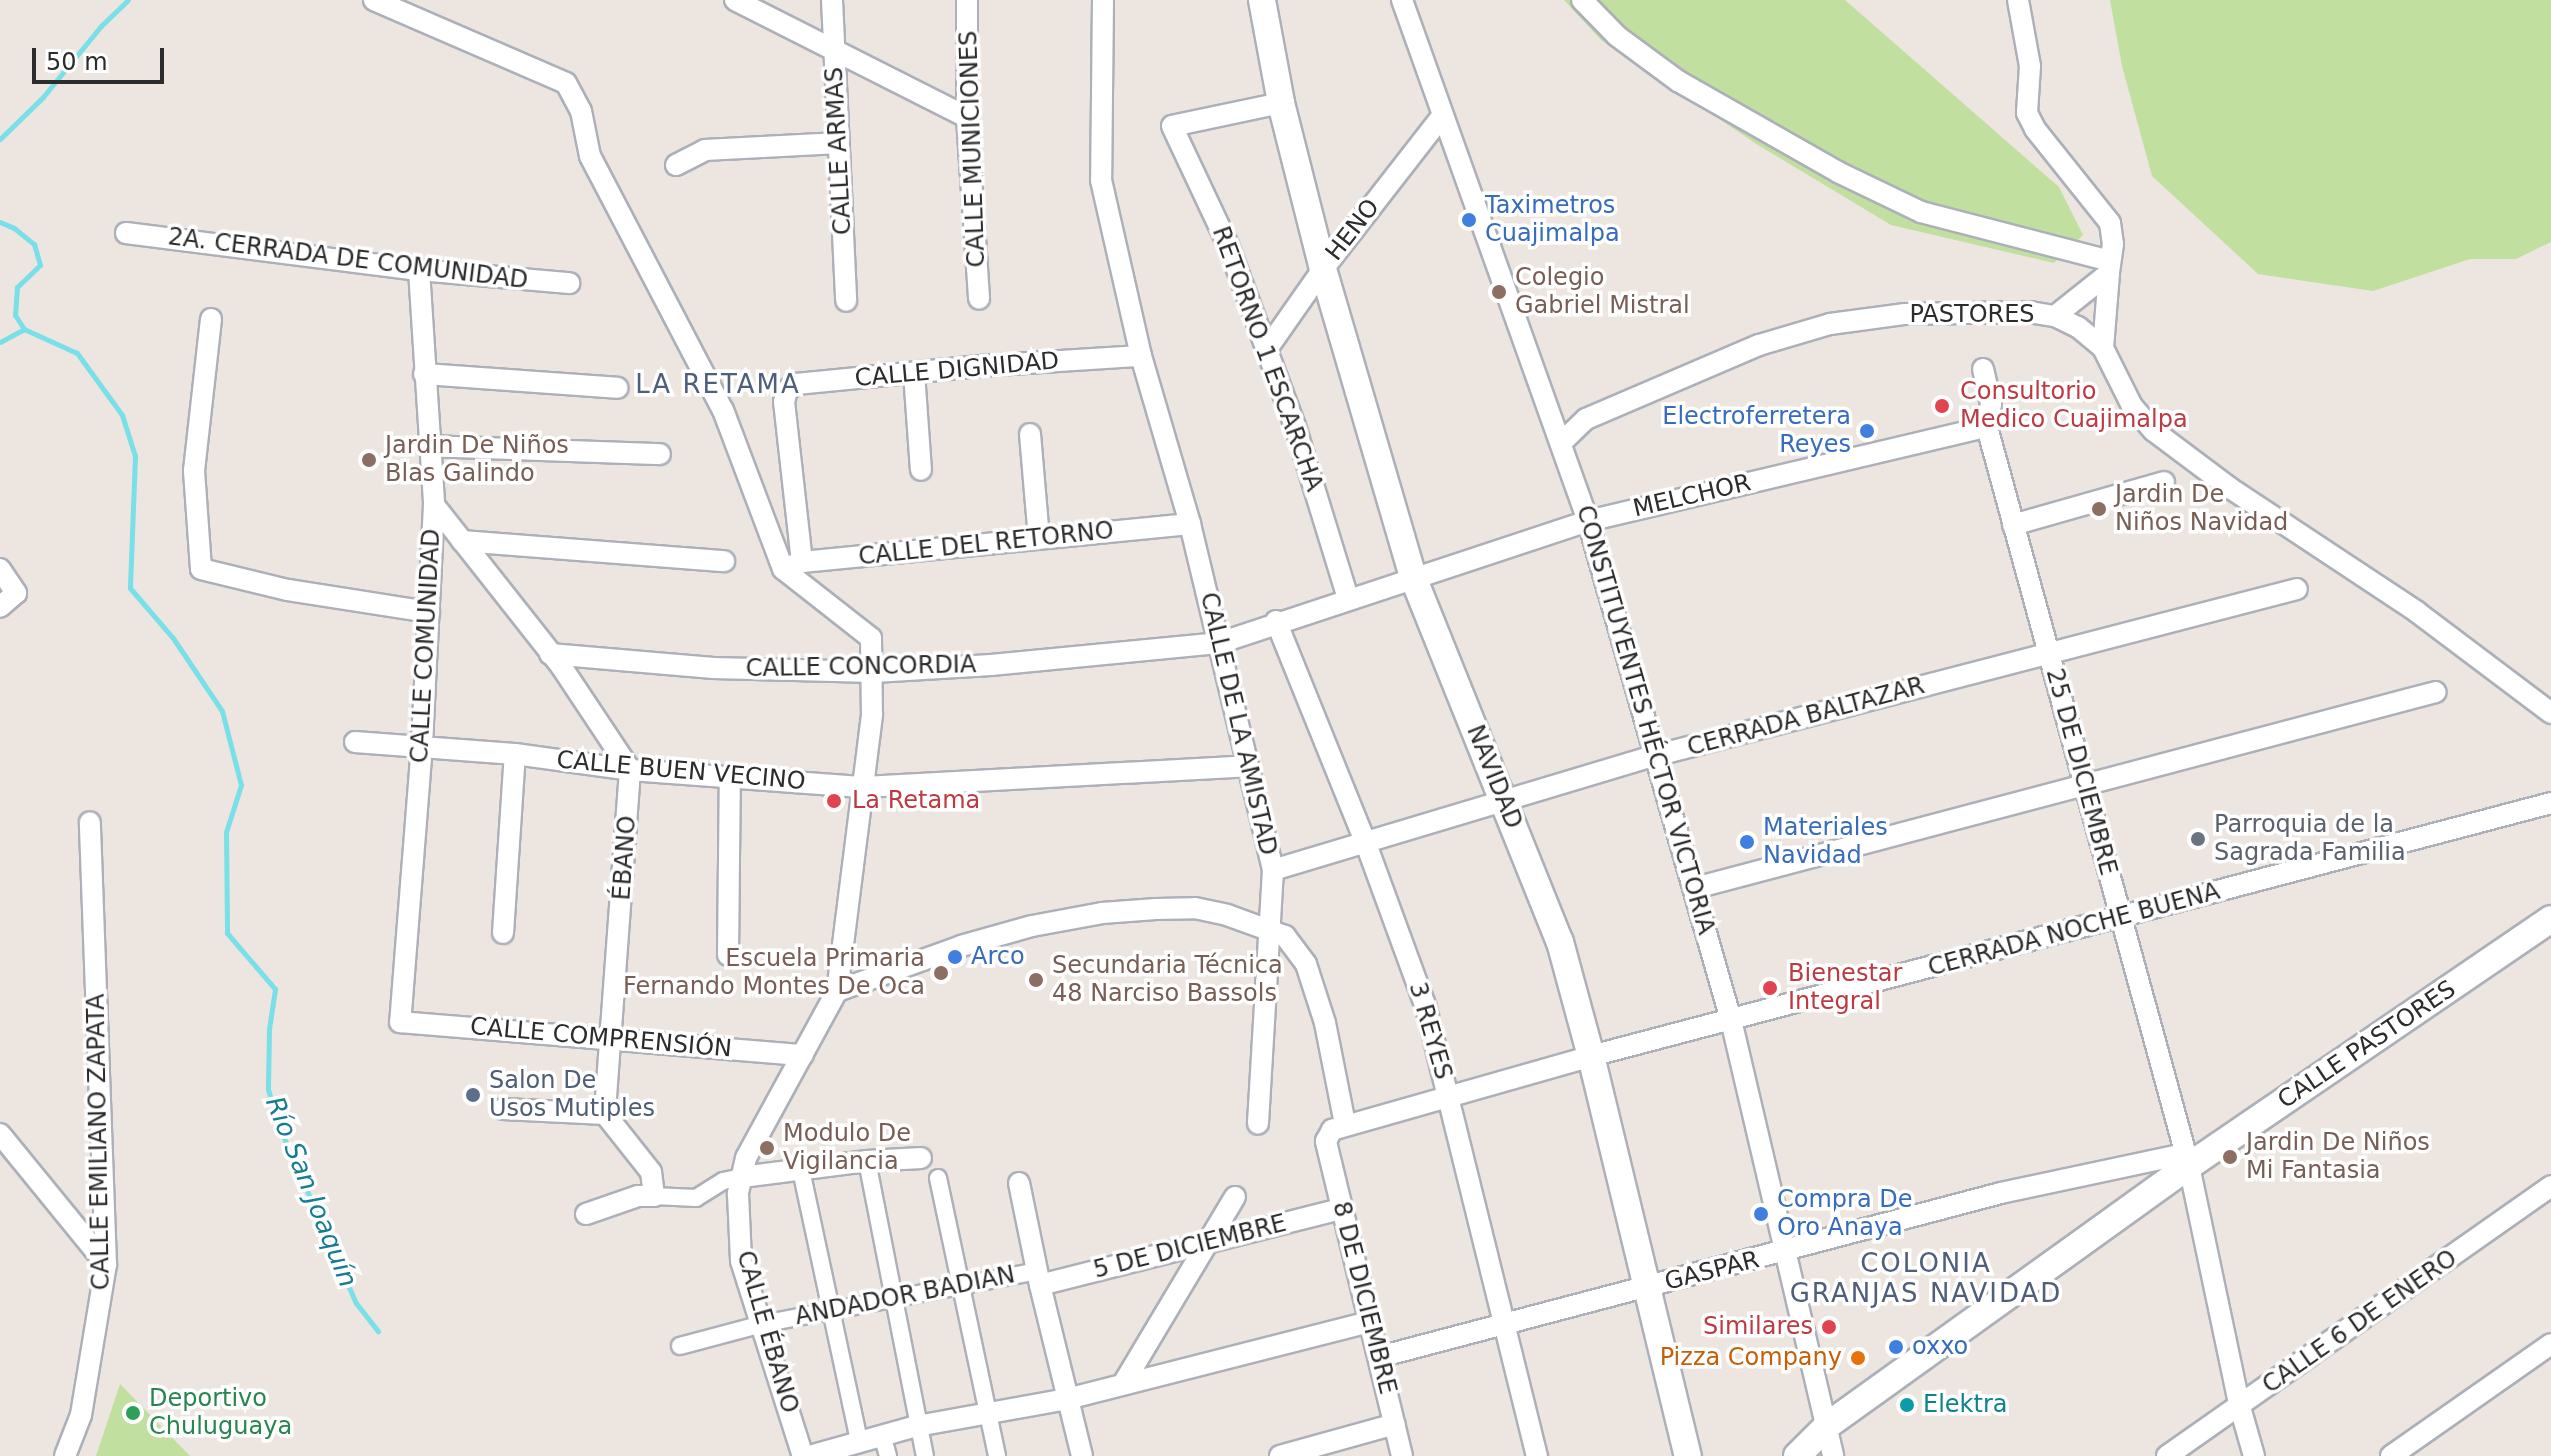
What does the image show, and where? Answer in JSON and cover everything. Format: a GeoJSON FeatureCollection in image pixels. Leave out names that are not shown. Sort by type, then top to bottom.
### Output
{"type":"FeatureCollection","features":[{"type":"Feature","properties":{"kind":"street"},"geometry":{"type":"LineString","coordinates":[[374,0],[566,83],[581,111],[590,156],[723,410],[792,566],[871,638],[874,672],[864,787],[837,991],[961,946],[1032,926],[1102,913],[1195,908],[1285,936],[1306,964],[1325,1023],[1345,1124]]}},
{"type":"Feature","properties":{"kind":"street"},"geometry":{"type":"LineString","coordinates":[[735,0],[834,47],[967,117]]}},
{"type":"Feature","properties":{"kind":"street","name":"CALLE ARMAS"},"geometry":{"type":"LineString","coordinates":[[832,0],[846,301]]}},
{"type":"Feature","properties":{"kind":"street","name":"CALLE MUNICIONES"},"geometry":{"type":"LineString","coordinates":[[967,0],[967,117],[979,299]]}},
{"type":"Feature","properties":{"kind":"street","name":"CALLE DE LA AMISTAD"},"geometry":{"type":"LineString","coordinates":[[1103,0],[1101,180],[1141,356],[1190,524],[1273,870],[1258,1124]]}},
{"type":"Feature","properties":{"kind":"street","name":"NAVIDAD"},"geometry":{"type":"LineString","coordinates":[[1262,0],[1281,103],[1323,269],[1413,577],[1560,942],[1591,1056],[1688,1456]]}},
{"type":"Feature","properties":{"kind":"street","name":"CONSTITUYENTES HÉCTOR VICTORIA"},"geometry":{"type":"LineString","coordinates":[[1402,0],[1588,521],[1731,1020],[1833,1456]]}},
{"type":"Feature","properties":{"kind":"street"},"geometry":{"type":"LineString","coordinates":[[1582,0],[1617,36],[1678,81],[1838,172],[1921,212],[2109,267]]}},
{"type":"Feature","properties":{"kind":"street"},"geometry":{"type":"LineString","coordinates":[[2018,0],[2030,66],[2027,113],[2035,129],[2110,223],[2103,348]]}},
{"type":"Feature","properties":{"kind":"street","name":"RETORNO 1 ESCARCHA"},"geometry":{"type":"LineString","coordinates":[[1281,103],[1172,126],[1228,245],[1267,349],[1348,598]]}},
{"type":"Feature","properties":{"kind":"street","name":"HENO"},"geometry":{"type":"LineString","coordinates":[[1267,349],[1323,269],[1443,115]]}},
{"type":"Feature","properties":{"kind":"street"},"geometry":{"type":"LineString","coordinates":[[676,165],[705,150],[839,143]]}},
{"type":"Feature","properties":{"kind":"street","name":"2A. CERRADA DE COMUNIDAD"},"geometry":{"type":"LineString","coordinates":[[126,233],[419,270],[569,283]]}},
{"type":"Feature","properties":{"kind":"street"},"geometry":{"type":"LineString","coordinates":[[2055,316],[2109,267]]}},
{"type":"Feature","properties":{"kind":"street","name":"CALLE COMUNIDAD"},"geometry":{"type":"LineString","coordinates":[[400,1022],[422,745],[434,505],[419,270]]}},
{"type":"Feature","properties":{"kind":"street","name":"PASTORES"},"geometry":{"type":"LineString","coordinates":[[1562,442],[1586,419],[1759,345],[1830,324],[1905,314],[2029,312],[2055,316],[2078,327],[2103,348],[2132,406],[2154,431],[2230,488],[2417,612],[2551,713]]}},
{"type":"Feature","properties":{"kind":"street"},"geometry":{"type":"LineString","coordinates":[[211,319],[194,471],[201,569],[288,590],[429,612]]}},
{"type":"Feature","properties":{"kind":"street","name":"CALLE DIGNIDAD"},"geometry":{"type":"LineString","coordinates":[[792,566],[784,402],[787,390],[796,384],[1141,356]]}},
{"type":"Feature","properties":{"kind":"street","name":"25 DE DICIEMBRE"},"geometry":{"type":"LineString","coordinates":[[1983,369],[1991,404],[1987,427],[2187,1160],[2240,1407],[2254,1456]]}},
{"type":"Feature","properties":{"kind":"street"},"geometry":{"type":"LineString","coordinates":[[914,373],[921,470]]}},
{"type":"Feature","properties":{"kind":"street"},"geometry":{"type":"LineString","coordinates":[[424,374],[617,388]]}},
{"type":"Feature","properties":{"kind":"street","name":"MELCHOR"},"geometry":{"type":"LineString","coordinates":[[1219,643],[1276,621],[1588,521],[1987,427]]}},
{"type":"Feature","properties":{"kind":"street"},"geometry":{"type":"LineString","coordinates":[[1030,434],[1039,539]]}},
{"type":"Feature","properties":{"kind":"street"},"geometry":{"type":"LineString","coordinates":[[429,446],[660,454]]}},
{"type":"Feature","properties":{"kind":"street"},"geometry":{"type":"LineString","coordinates":[[2013,525],[2164,482]]}},
{"type":"Feature","properties":{"kind":"street"},"geometry":{"type":"LineString","coordinates":[[434,505],[550,654],[630,770]]}},
{"type":"Feature","properties":{"kind":"street","name":"CALLE DEL RETORNO"},"geometry":{"type":"LineString","coordinates":[[792,566],[1190,524]]}},
{"type":"Feature","properties":{"kind":"street"},"geometry":{"type":"LineString","coordinates":[[462,541],[724,561]]}},
{"type":"Feature","properties":{"kind":"street"},"geometry":{"type":"LineString","coordinates":[[0,569],[16,593],[0,607]]}},
{"type":"Feature","properties":{"kind":"street","name":"CERRADA BALTAZAR"},"geometry":{"type":"LineString","coordinates":[[1273,870],[1654,756],[2297,589]]}},
{"type":"Feature","properties":{"kind":"street","name":"3 REYES"},"geometry":{"type":"LineString","coordinates":[[1276,621],[1365,841],[1426,1008],[1537,1456]]}},
{"type":"Feature","properties":{"kind":"street","name":"CALLE CONCORDIA"},"geometry":{"type":"LineString","coordinates":[[550,654],[713,668],[874,672],[991,665],[1219,643]]}},
{"type":"Feature","properties":{"kind":"street"},"geometry":{"type":"LineString","coordinates":[[1695,888],[2436,692]]}},
{"type":"Feature","properties":{"kind":"street","name":"CALLE BUEN VECINO"},"geometry":{"type":"LineString","coordinates":[[355,742],[515,754],[630,770],[864,787],[1247,766]]}},
{"type":"Feature","properties":{"kind":"street"},"geometry":{"type":"LineString","coordinates":[[503,933],[515,754]]}},
{"type":"Feature","properties":{"kind":"street","name":"ÉBANO"},"geometry":{"type":"LineString","coordinates":[[605,1114],[613,1039],[630,770]]}},
{"type":"Feature","properties":{"kind":"street"},"geometry":{"type":"LineString","coordinates":[[728,955],[730,776]]}},
{"type":"Feature","properties":{"kind":"street","name":"CERRADA NOCHE BUENA"},"geometry":{"type":"LineString","coordinates":[[1326,1141],[1332,1130],[1345,1124],[1591,1056],[2551,803]]}},
{"type":"Feature","properties":{"kind":"street","name":"CALLE EMILIANO ZAPATA"},"geometry":{"type":"LineString","coordinates":[[65,1456],[81,1415],[106,1264],[90,822]]}},
{"type":"Feature","properties":{"kind":"street","name":"CALLE PASTORES"},"geometry":{"type":"LineString","coordinates":[[1797,1456],[1828,1425],[2187,1160],[2551,919]]}},
{"type":"Feature","properties":{"kind":"street","name":"CALLE ÉBANO"},"geometry":{"type":"LineString","coordinates":[[803,1456],[741,1261],[738,1194],[746,1158],[837,991]]}},
{"type":"Feature","properties":{"kind":"street","name":"CALLE COMPRENSIÓN"},"geometry":{"type":"LineString","coordinates":[[400,1022],[803,1055]]}},
{"type":"Feature","properties":{"kind":"street"},"geometry":{"type":"LineString","coordinates":[[503,1109],[605,1114],[651,1172],[654,1196]]}},
{"type":"Feature","properties":{"kind":"street"},"geometry":{"type":"LineString","coordinates":[[0,1134],[106,1264]]}},
{"type":"Feature","properties":{"kind":"street","name":"8 DE DICIEMBRE"},"geometry":{"type":"LineString","coordinates":[[1326,1141],[1402,1456]]}},
{"type":"Feature","properties":{"kind":"street"},"geometry":{"type":"LineString","coordinates":[[586,1214],[638,1196],[696,1198],[723,1181],[742,1177],[867,1161],[921,1158]]}},
{"type":"Feature","properties":{"kind":"street","name":"GASPAR"},"geometry":{"type":"LineString","coordinates":[[1379,1357],[1504,1322],[1786,1253],[2001,1193],[2187,1160]]}},
{"type":"Feature","properties":{"kind":"street"},"geometry":{"type":"LineString","coordinates":[[867,1161],[925,1456]]}},
{"type":"Feature","properties":{"kind":"street"},"geometry":{"type":"LineString","coordinates":[[801,1170],[859,1441]]}},
{"type":"Feature","properties":{"kind":"street"},"geometry":{"type":"LineString","coordinates":[[938,1178],[997,1456]]}},
{"type":"Feature","properties":{"kind":"street"},"geometry":{"type":"LineString","coordinates":[[1019,1183],[1038,1278],[1082,1456]]}},
{"type":"Feature","properties":{"kind":"street","name":"CALLE 6 DE ENERO"},"geometry":{"type":"LineString","coordinates":[[2167,1456],[2551,1186]]}},
{"type":"Feature","properties":{"kind":"street"},"geometry":{"type":"LineString","coordinates":[[1123,1384],[1235,1197]]}},
{"type":"Feature","properties":{"kind":"street","name":"5 DE DICIEMBRE"},"geometry":{"type":"LineString","coordinates":[[1038,1278],[1205,1244],[1341,1209]]}},
{"type":"Feature","properties":{"kind":"street","name":"ANDADOR BADIAN"},"geometry":{"type":"LineString","coordinates":[[680,1346],[762,1324],[961,1286],[1038,1278]]}},
{"type":"Feature","properties":{"kind":"street"},"geometry":{"type":"LineString","coordinates":[[810,1456],[917,1426],[1067,1399],[1370,1322]]}},
{"type":"Feature","properties":{"kind":"street"},"geometry":{"type":"LineString","coordinates":[[2391,1456],[2551,1344]]}},
{"type":"Feature","properties":{"kind":"street"},"geometry":{"type":"LineString","coordinates":[[1280,1456],[1395,1424]]}},
{"type":"Feature","properties":{"kind":"street"},"geometry":{"type":"LineString","coordinates":[[882,1435],[888,1456]]}},
{"type":"Feature","properties":{"kind":"green space"},"geometry":{"type":"Polygon","coordinates":[[[1564,0],[1845,0],[2059,187],[2083,235],[2054,263],[1891,225],[1758,145],[1601,40],[1564,0]]]}},
{"type":"Feature","properties":{"kind":"green space"},"geometry":{"type":"Polygon","coordinates":[[[2110,0],[2551,0],[2551,242],[2516,259],[2470,259],[2373,291],[2258,274],[2152,176],[2122,66],[2110,0]]]}},
{"type":"Feature","properties":{"kind":"green space","name":"Deportivo Chuluguaya"},"geometry":{"type":"Polygon","coordinates":[[[120,1384],[190,1456],[96,1456],[120,1384]]]}},
{"type":"Feature","properties":{"kind":"waterway","name":"Río San Joaquín"},"geometry":{"type":"LineString","coordinates":[[0,139],[43,97],[101,26],[128,0]]}},
{"type":"Feature","properties":{"kind":"waterway","name":"Río San Joaquín"},"geometry":{"type":"LineString","coordinates":[[0,222],[14,228],[34,244],[40,265],[17,287],[15,315],[24,329],[77,353],[122,415],[135,456],[130,588],[173,638],[222,711],[241,785],[226,832],[227,933],[275,989],[269,1029],[268,1089],[278,1124],[356,1303],[378,1331]]}},
{"type":"Feature","properties":{"kind":"waterway"},"geometry":{"type":"LineString","coordinates":[[0,342],[24,329]]}},
{"type":"Feature","properties":{"kind":"place","name":"Taximetros Cuajimalpa"},"geometry":{"type":"Point","coordinates":[1469,220]}},
{"type":"Feature","properties":{"kind":"place","name":"Colegio Gabriel Mistral"},"geometry":{"type":"Point","coordinates":[1499,292]}},
{"type":"Feature","properties":{"kind":"place","name":"Consultorio Medico Cuajimalpa"},"geometry":{"type":"Point","coordinates":[1942,406]}},
{"type":"Feature","properties":{"kind":"place","name":"Electroferretera Reyes"},"geometry":{"type":"Point","coordinates":[1867,431]}},
{"type":"Feature","properties":{"kind":"place","name":"Jardin De Niños Blas Galindo"},"geometry":{"type":"Point","coordinates":[369,460]}},
{"type":"Feature","properties":{"kind":"place","name":"Jardin De Niños Navidad"},"geometry":{"type":"Point","coordinates":[2099,509]}},
{"type":"Feature","properties":{"kind":"place","name":"La Retama"},"geometry":{"type":"Point","coordinates":[834,801]}},
{"type":"Feature","properties":{"kind":"place","name":"Parroquia de la Sagrada Familia"},"geometry":{"type":"Point","coordinates":[2198,839]}},
{"type":"Feature","properties":{"kind":"place","name":"Materiales Navidad"},"geometry":{"type":"Point","coordinates":[1747,842]}},
{"type":"Feature","properties":{"kind":"place","name":"Arco"},"geometry":{"type":"Point","coordinates":[955,957]}},
{"type":"Feature","properties":{"kind":"place","name":"Escuela Primaria Fernando Montes De Oca"},"geometry":{"type":"Point","coordinates":[941,973]}},
{"type":"Feature","properties":{"kind":"place","name":"Secundaria Técnica 48 Narciso Bassols"},"geometry":{"type":"Point","coordinates":[1036,980]}},
{"type":"Feature","properties":{"kind":"place","name":"Bienestar Integral"},"geometry":{"type":"Point","coordinates":[1770,988]}},
{"type":"Feature","properties":{"kind":"place","name":"Salon De Usos Mutiples"},"geometry":{"type":"Point","coordinates":[473,1095]}},
{"type":"Feature","properties":{"kind":"place","name":"Modulo De Vigilancia"},"geometry":{"type":"Point","coordinates":[767,1148]}},
{"type":"Feature","properties":{"kind":"place","name":"Jardin De Niños Mi Fantasia"},"geometry":{"type":"Point","coordinates":[2230,1157]}},
{"type":"Feature","properties":{"kind":"place","name":"Compra De Oro Anaya"},"geometry":{"type":"Point","coordinates":[1761,1214]}},
{"type":"Feature","properties":{"kind":"place","name":"Similares"},"geometry":{"type":"Point","coordinates":[1829,1327]}},
{"type":"Feature","properties":{"kind":"place","name":"oxxo"},"geometry":{"type":"Point","coordinates":[1896,1347]}},
{"type":"Feature","properties":{"kind":"place","name":"Pizza Company"},"geometry":{"type":"Point","coordinates":[1858,1358]}},
{"type":"Feature","properties":{"kind":"place","name":"Elektra"},"geometry":{"type":"Point","coordinates":[1907,1405]}},
{"type":"Feature","properties":{"kind":"place","name":"Deportivo Chuluguaya"},"geometry":{"type":"Point","coordinates":[133,1413]}},
{"type":"Feature","properties":{"kind":"district","name":"LA RETAMA"},"geometry":{"type":"Point","coordinates":[718,385]}},
{"type":"Feature","properties":{"kind":"district","name":"COLONIA GRANJAS NAVIDAD"},"geometry":{"type":"Point","coordinates":[1926,1279]}}]}
